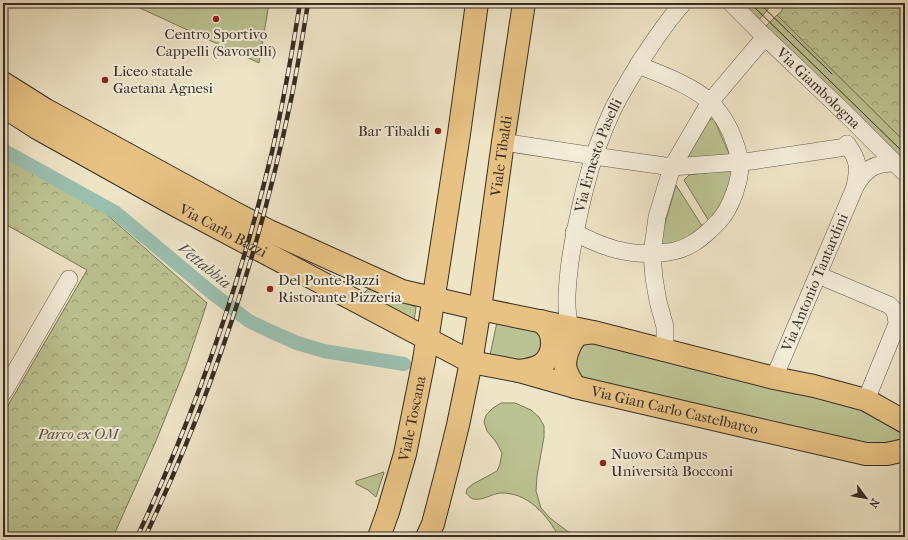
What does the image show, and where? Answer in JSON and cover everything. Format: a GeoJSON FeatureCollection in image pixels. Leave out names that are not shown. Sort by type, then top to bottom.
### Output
{"type":"FeatureCollection","features":[{"type":"Feature","properties":{"kind":"main road"},"geometry":{"type":"LineString","coordinates":[[433,298],[459,134],[477,3]]}},
{"type":"Feature","properties":{"kind":"main road","name":"Viale Tibaldi"},"geometry":{"type":"LineString","coordinates":[[480,309],[524,3]]}},
{"type":"Feature","properties":{"kind":"main road","name":"Via Carlo Bazzi"},"geometry":{"type":"LineString","coordinates":[[3,83],[46,110],[269,231],[402,291],[480,309]]}},
{"type":"Feature","properties":{"kind":"main road","name":"Via Carlo Bazzi"},"geometry":{"type":"LineString","coordinates":[[3,106],[57,140],[196,216],[447,349]]}},
{"type":"Feature","properties":{"kind":"main road"},"geometry":{"type":"LineString","coordinates":[[359,302],[357,291],[360,286],[367,282],[382,282]]}},
{"type":"Feature","properties":{"kind":"main road","name":"Viale Toscana"},"geometry":{"type":"LineString","coordinates":[[379,537],[405,454],[424,360],[433,298]]}},
{"type":"Feature","properties":{"kind":"main road"},"geometry":{"type":"LineString","coordinates":[[427,537],[433,524],[458,425],[480,309],[593,332],[774,378],[814,386],[866,400],[905,422]]}},
{"type":"Feature","properties":{"kind":"main road"},"geometry":{"type":"LineString","coordinates":[[519,371],[534,369],[542,364],[549,356],[552,346],[551,336],[548,329],[540,321]]}},
{"type":"Feature","properties":{"kind":"main road"},"geometry":{"type":"LineString","coordinates":[[575,387],[568,377],[565,368],[567,355],[571,344],[579,335],[593,332]]}},
{"type":"Feature","properties":{"kind":"main road","name":"Via Gian Carlo Castelbarco"},"geometry":{"type":"LineString","coordinates":[[447,349],[471,362],[519,371],[575,387],[866,454],[887,454],[905,450]]}},
{"type":"Feature","properties":{"kind":"street","name":"Via Ernesto Paselli"},"geometry":{"type":"LineString","coordinates":[[570,327],[567,317],[567,292],[574,232],[594,156],[613,109],[638,65],[683,3]]}},
{"type":"Feature","properties":{"kind":"street","name":"Via Giambologna"},"geometry":{"type":"LineString","coordinates":[[731,3],[900,168]]}},
{"type":"Feature","properties":{"kind":"street"},"geometry":{"type":"LineString","coordinates":[[663,350],[665,327],[658,301],[652,254],[657,217],[672,167],[710,102],[765,37]]}},
{"type":"Feature","properties":{"kind":"street"},"geometry":{"type":"LineString","coordinates":[[574,232],[589,240],[637,254],[675,251],[690,246],[700,239],[719,221],[734,197],[740,162],[730,129],[721,115],[710,102],[696,92],[686,86],[638,65]]}},
{"type":"Feature","properties":{"kind":"street"},"geometry":{"type":"LineString","coordinates":[[503,142],[672,167],[740,162],[844,147],[850,137],[851,126],[849,118]]}},
{"type":"Feature","properties":{"kind":"street","name":"Via Antonio Tantardini"},"geometry":{"type":"LineString","coordinates":[[847,144],[855,156],[857,163],[858,173],[855,187]]}},
{"type":"Feature","properties":{"kind":"street","name":"Via Antonio Tantardini"},"geometry":{"type":"LineString","coordinates":[[774,378],[860,177],[868,169],[885,163],[900,168]]}},
{"type":"Feature","properties":{"kind":"street"},"geometry":{"type":"LineString","coordinates":[[818,275],[888,305],[892,307],[896,314],[897,324],[866,400]]}},
{"type":"Feature","properties":{"kind":"street"},"geometry":{"type":"LineString","coordinates":[[3,393],[69,279]]}},
{"type":"Feature","properties":{"kind":"green space","name":"Centro Sportivo Cappelli (Savorelli)"},"geometry":{"type":"Polygon","coordinates":[[[129,3],[269,3],[259,63],[129,3]]]}},
{"type":"Feature","properties":{"kind":"green space"},"geometry":{"type":"Polygon","coordinates":[[[740,3],[764,3],[769,8],[758,21],[740,3]]]}},
{"type":"Feature","properties":{"kind":"green space"},"geometry":{"type":"Polygon","coordinates":[[[785,3],[905,3],[905,142],[777,15],[781,12],[785,3]]]}},
{"type":"Feature","properties":{"kind":"green space"},"geometry":{"type":"Polygon","coordinates":[[[777,15],[905,142],[905,163],[765,27],[777,15]]]}},
{"type":"Feature","properties":{"kind":"green space"},"geometry":{"type":"Polygon","coordinates":[[[710,119],[714,119],[730,156],[687,158],[710,119]]]}},
{"type":"Feature","properties":{"kind":"green space","name":"Parco ex OM"},"geometry":{"type":"Polygon","coordinates":[[[3,157],[104,212],[207,303],[186,366],[156,441],[113,537],[3,537],[3,414],[87,270],[3,223],[3,157]]]}},
{"type":"Feature","properties":{"kind":"green space"},"geometry":{"type":"Polygon","coordinates":[[[734,169],[733,186],[710,223],[684,180],[689,175],[734,169]]]}},
{"type":"Feature","properties":{"kind":"green space"},"geometry":{"type":"Polygon","coordinates":[[[676,185],[704,229],[690,240],[658,247],[673,196],[676,185]]]}},
{"type":"Feature","properties":{"kind":"green space"},"geometry":{"type":"Polygon","coordinates":[[[368,289],[416,307],[414,322],[364,295],[368,289]]]}},
{"type":"Feature","properties":{"kind":"green space"},"geometry":{"type":"Polygon","coordinates":[[[497,322],[535,331],[542,336],[544,350],[526,362],[490,355],[497,322]]]}},
{"type":"Feature","properties":{"kind":"green space"},"geometry":{"type":"Polygon","coordinates":[[[584,341],[862,409],[901,430],[904,435],[902,440],[871,447],[577,378],[571,369],[584,341]]]}},
{"type":"Feature","properties":{"kind":"green space"},"geometry":{"type":"Polygon","coordinates":[[[501,403],[515,403],[531,410],[539,417],[544,426],[544,437],[537,476],[536,491],[541,508],[550,518],[575,537],[559,537],[549,521],[536,506],[519,496],[500,493],[483,498],[472,499],[466,493],[467,489],[473,484],[497,471],[500,464],[502,453],[496,442],[487,431],[484,422],[486,415],[501,403]]]}},
{"type":"Feature","properties":{"kind":"green space"},"geometry":{"type":"Polygon","coordinates":[[[384,472],[376,497],[368,490],[356,484],[356,481],[384,472]]]}},
{"type":"Feature","properties":{"kind":"waterway","name":"Vettabbia"},"geometry":{"type":"LineString","coordinates":[[3,150],[115,212],[212,293],[249,321],[297,343],[324,351],[404,364]]}},
{"type":"Feature","properties":{"kind":"tram line"},"geometry":{"type":"LineString","coordinates":[[750,3],[905,154]]}},
{"type":"Feature","properties":{"kind":"tram line"},"geometry":{"type":"LineString","coordinates":[[759,3],[832,74]]}},
{"type":"Feature","properties":{"kind":"railway"},"geometry":{"type":"LineString","coordinates":[[137,537],[158,491],[197,396],[246,251],[272,152],[300,3]]}},
{"type":"Feature","properties":{"kind":"railway"},"geometry":{"type":"LineString","coordinates":[[145,537],[191,431],[232,320],[249,265],[279,152],[294,84],[308,3]]}},
{"type":"Feature","properties":{"kind":"place","name":"Centro Sportivo Cappelli (Savorelli)"},"geometry":{"type":"Point","coordinates":[216,19]}},
{"type":"Feature","properties":{"kind":"place","name":"Liceo statale Gaetana Agnesi"},"geometry":{"type":"Point","coordinates":[105,80]}},
{"type":"Feature","properties":{"kind":"place","name":"Bar Tibaldi"},"geometry":{"type":"Point","coordinates":[438,131]}},
{"type":"Feature","properties":{"kind":"place","name":"Del Ponte Bazzi Ristorante Pizzeria"},"geometry":{"type":"Point","coordinates":[270,289]}},
{"type":"Feature","properties":{"kind":"place","name":"Nuovo Campus Università Bocconi"},"geometry":{"type":"Point","coordinates":[603,463]}}]}
